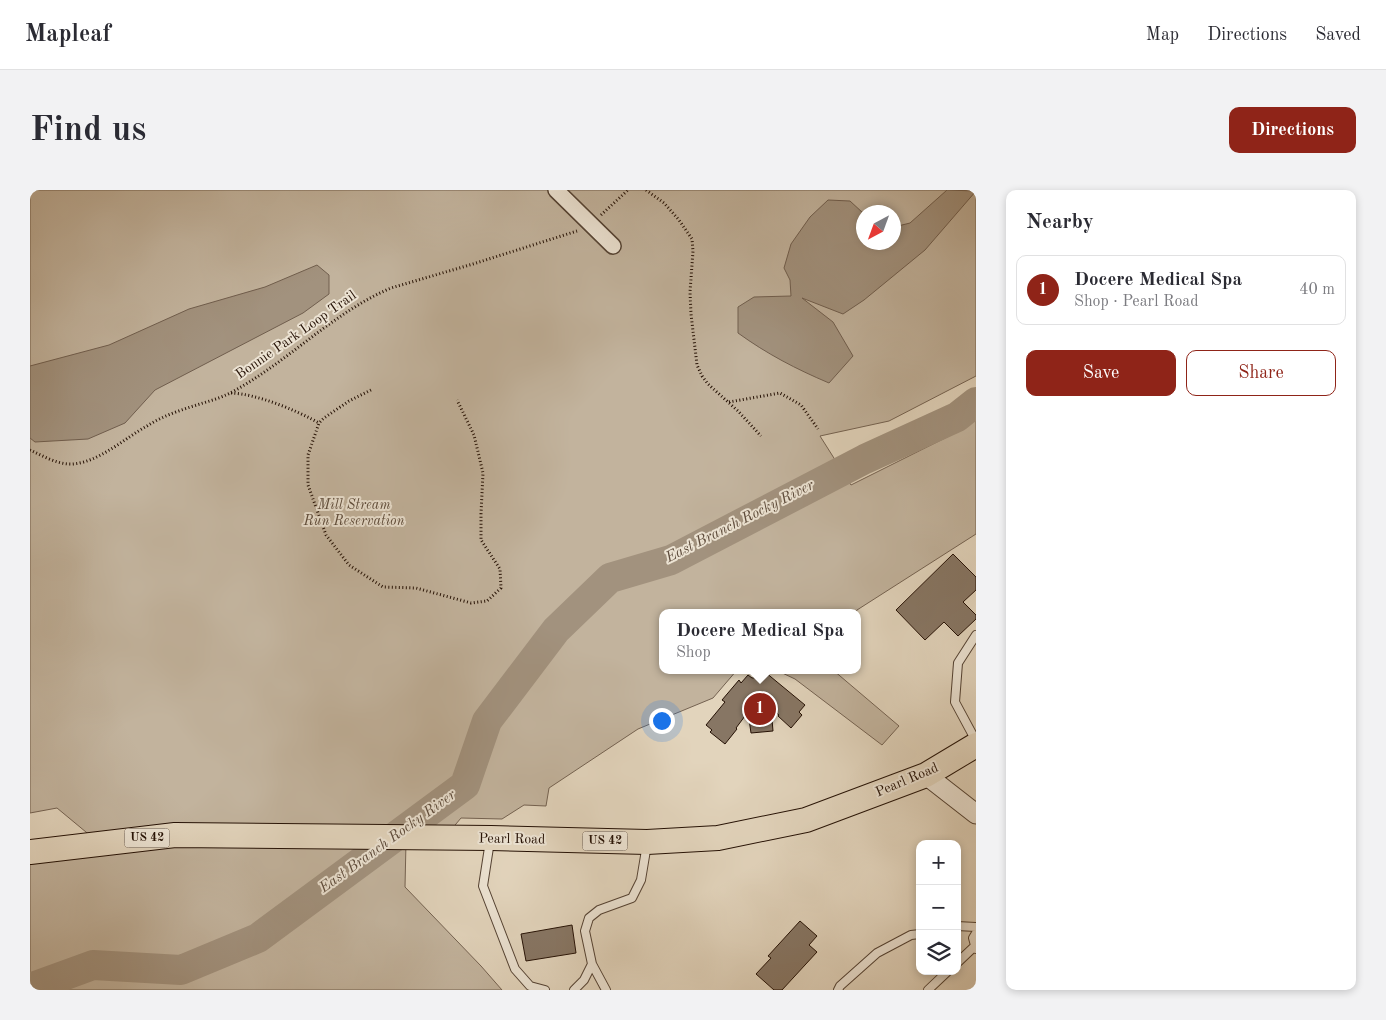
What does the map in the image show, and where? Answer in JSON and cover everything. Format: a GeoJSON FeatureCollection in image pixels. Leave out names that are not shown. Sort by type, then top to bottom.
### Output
{"type":"FeatureCollection","features":[{"type":"Feature","properties":{"kind":"main road","name":"Pearl Road"},"geometry":{"type":"LineString","coordinates":[[30,852],[175,835],[491,838],[647,842],[718,838],[806,820],[926,775],[976,745]]}},
{"type":"Feature","properties":{"kind":"street"},"geometry":{"type":"LineString","coordinates":[[556,190],[613,246]]}},
{"type":"Feature","properties":{"kind":"street"},"geometry":{"type":"LineString","coordinates":[[926,775],[976,814]]}},
{"type":"Feature","properties":{"kind":"lane"},"geometry":{"type":"LineString","coordinates":[[976,636],[958,663],[955,702],[976,741]]}},
{"type":"Feature","properties":{"kind":"lane"},"geometry":{"type":"LineString","coordinates":[[491,838],[483,886],[515,969],[530,986],[545,990]]}},
{"type":"Feature","properties":{"kind":"lane"},"geometry":{"type":"LineString","coordinates":[[606,990],[592,964],[585,931],[589,918],[599,910],[632,898],[641,880],[647,842]]}},
{"type":"Feature","properties":{"kind":"lane"},"geometry":{"type":"LineString","coordinates":[[961,926],[976,928]]}},
{"type":"Feature","properties":{"kind":"lane"},"geometry":{"type":"LineString","coordinates":[[961,959],[976,947],[973,938],[976,933]]}},
{"type":"Feature","properties":{"kind":"lane"},"geometry":{"type":"LineString","coordinates":[[838,990],[840,986],[877,953],[916,934]]}},
{"type":"Feature","properties":{"kind":"lane"},"geometry":{"type":"LineString","coordinates":[[574,990],[584,980],[592,964]]}},
{"type":"Feature","properties":{"kind":"lane"},"geometry":{"type":"LineString","coordinates":[[928,990],[944,975]]}},
{"type":"Feature","properties":{"kind":"path"},"geometry":{"type":"LineString","coordinates":[[598,218],[628,190]]}},
{"type":"Feature","properties":{"kind":"path"},"geometry":{"type":"LineString","coordinates":[[646,190],[664,204],[679,220],[692,239],[691,314],[697,365],[702,376],[761,436]]}},
{"type":"Feature","properties":{"kind":"path","name":"Bonnie Park Loop Trail"},"geometry":{"type":"LineString","coordinates":[[30,450],[62,463],[71,464],[86,461],[107,451],[166,416],[231,393],[288,356],[346,312],[379,293],[584,228]]}},
{"type":"Feature","properties":{"kind":"path"},"geometry":{"type":"LineString","coordinates":[[371,390],[349,401],[319,423],[308,455],[308,485],[326,535],[348,565],[383,586],[416,588],[472,603],[488,602],[501,588],[500,569],[481,540],[480,514],[483,473],[474,435],[457,400]]}},
{"type":"Feature","properties":{"kind":"path"},"geometry":{"type":"LineString","coordinates":[[231,393],[260,399],[297,412],[319,423]]}},
{"type":"Feature","properties":{"kind":"path"},"geometry":{"type":"LineString","coordinates":[[729,402],[780,393],[801,405],[818,429]]}},
{"type":"Feature","properties":{"kind":"green space","name":"Mill Stream Run Reservation"},"geometry":{"type":"Polygon","coordinates":[[[30,190],[976,190],[976,376],[889,421],[820,436],[851,485],[961,430],[976,418],[976,534],[859,609],[659,609],[659,674],[734,674],[713,698],[638,729],[549,788],[546,806],[524,805],[502,819],[461,818],[440,843],[406,842],[405,887],[502,990],[30,990],[30,853],[98,842],[57,808],[30,813],[30,190]]]}},
{"type":"Feature","properties":{"kind":"green space"},"geometry":{"type":"Polygon","coordinates":[[[784,674],[838,674],[899,726],[882,745],[795,679],[784,674]]]}},
{"type":"Feature","properties":{"kind":"shaded area"},"geometry":{"type":"Polygon","coordinates":[[[947,190],[976,191],[925,250],[864,300],[843,314],[802,298],[833,322],[853,356],[829,383],[782,361],[738,333],[738,307],[754,297],[791,296],[790,280],[784,268],[791,244],[810,217],[828,200],[850,201],[856,207],[856,250],[901,250],[901,225],[910,223],[947,190]]]}},
{"type":"Feature","properties":{"kind":"shaded area"},"geometry":{"type":"Polygon","coordinates":[[[317,265],[329,275],[329,294],[303,313],[155,390],[125,423],[88,439],[35,442],[30,438],[30,366],[109,345],[189,309],[265,287],[317,265]]]}},
{"type":"Feature","properties":{"kind":"building"},"geometry":{"type":"Polygon","coordinates":[[[953,554],[976,577],[976,590],[963,602],[976,615],[976,619],[958,636],[944,622],[925,640],[896,610],[953,554]]]}},
{"type":"Feature","properties":{"kind":"building"},"geometry":{"type":"Polygon","coordinates":[[[764,674],[767,674],[805,705],[799,712],[802,715],[791,728],[771,708],[773,731],[751,733],[748,712],[725,744],[710,732],[712,730],[706,725],[725,702],[722,700],[739,680],[741,683],[748,675],[752,678],[763,677],[764,674]]]}},
{"type":"Feature","properties":{"kind":"building"},"geometry":{"type":"Polygon","coordinates":[[[800,921],[817,936],[809,945],[817,952],[782,990],[774,990],[756,974],[771,958],[768,956],[800,921]]]}},
{"type":"Feature","properties":{"kind":"building"},"geometry":{"type":"Polygon","coordinates":[[[572,925],[576,953],[526,961],[521,934],[572,925]]]}},
{"type":"Feature","properties":{"kind":"waterway","name":"East Branch Rocky River"},"geometry":{"type":"LineString","coordinates":[[30,988],[93,965],[181,970],[258,938],[465,785],[487,721],[556,630],[610,578],[671,560],[865,459],[957,417],[976,402]]}},
{"type":"Feature","properties":{"kind":"place","name":"Docere Medical Spa"},"geometry":{"type":"Point","coordinates":[760,709]}}]}
